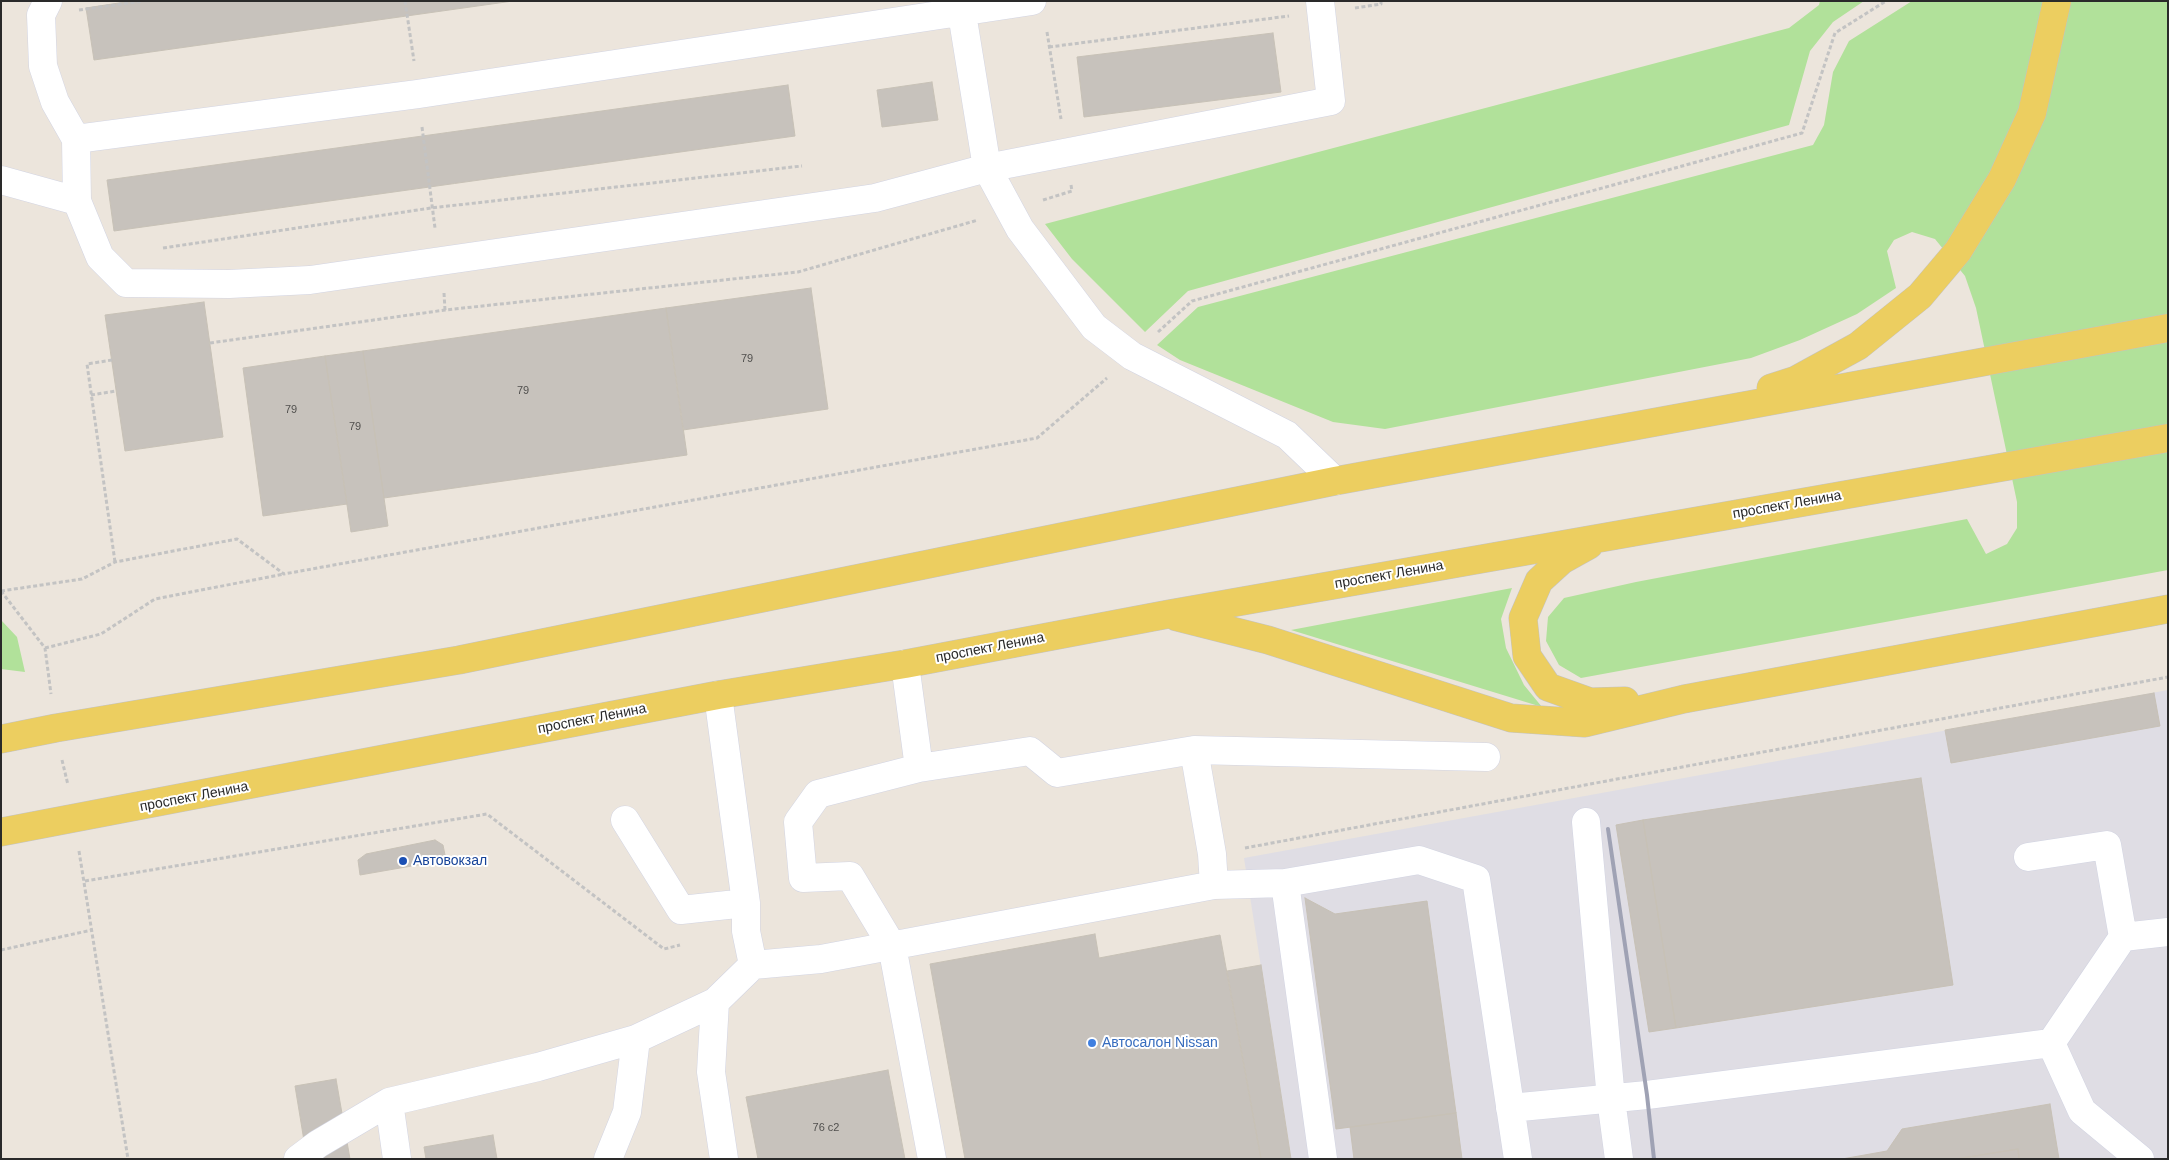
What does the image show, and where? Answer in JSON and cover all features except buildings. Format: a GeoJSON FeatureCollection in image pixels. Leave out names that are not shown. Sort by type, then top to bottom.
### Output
{"type":"FeatureCollection","features":[{"type":"Feature","properties":{"kind":"main road"},"geometry":{"type":"LineString","coordinates":[[1689,415],[1796,380],[1858,346],[1920,296],[1958,251],[2002,179],[2032,113],[2056,1]]}},
{"type":"Feature","properties":{"kind":"main road"},"geometry":{"type":"LineString","coordinates":[[1,739],[459,660],[1335,481],[2168,328]]}},
{"type":"Feature","properties":{"kind":"main road","name":"проспект Ленина"},"geometry":{"type":"LineString","coordinates":[[1,832],[74,820],[718,695],[904,664],[1169,614],[2168,438]]}},
{"type":"Feature","properties":{"kind":"main road"},"geometry":{"type":"LineString","coordinates":[[1602,537],[1562,560],[1540,581],[1523,618],[1527,656],[1548,687],[1590,702],[1684,699]]}},
{"type":"Feature","properties":{"kind":"main road"},"geometry":{"type":"LineString","coordinates":[[1169,614],[1268,640],[1511,718],[1584,723],[1684,699],[2168,608]]}},
{"type":"Feature","properties":{"kind":"lane"},"geometry":{"type":"LineString","coordinates":[[76,139],[418,94],[961,6],[1032,1]]}},
{"type":"Feature","properties":{"kind":"lane"},"geometry":{"type":"LineString","coordinates":[[961,6],[987,168],[1020,229],[1094,327],[1132,356],[1286,435],[1335,481]]}},
{"type":"Feature","properties":{"kind":"lane"},"geometry":{"type":"LineString","coordinates":[[45,8],[43,66],[55,102],[76,139],[77,201],[100,257],[126,283],[229,284],[310,280],[875,198],[987,168],[1331,102],[1320,7]]}},
{"type":"Feature","properties":{"kind":"lane"},"geometry":{"type":"LineString","coordinates":[[1,180],[77,201]]}},
{"type":"Feature","properties":{"kind":"lane"},"geometry":{"type":"LineString","coordinates":[[904,664],[919,768]]}},
{"type":"Feature","properties":{"kind":"lane"},"geometry":{"type":"LineString","coordinates":[[718,695],[746,903],[746,931],[753,965]]}},
{"type":"Feature","properties":{"kind":"lane"},"geometry":{"type":"LineString","coordinates":[[1194,750],[1212,854],[1214,885]]}},
{"type":"Feature","properties":{"kind":"lane"},"geometry":{"type":"LineString","coordinates":[[932,1159],[892,946],[850,876],[803,878],[798,822],[818,794],[919,768],[1030,751],[1057,774],[1194,750],[1486,757]]}},
{"type":"Feature","properties":{"kind":"lane"},"geometry":{"type":"LineString","coordinates":[[625,820],[681,910],[746,903]]}},
{"type":"Feature","properties":{"kind":"lane"},"geometry":{"type":"LineString","coordinates":[[1586,822],[1611,1099],[1619,1159]]}},
{"type":"Feature","properties":{"kind":"lane"},"geometry":{"type":"LineString","coordinates":[[1510,1108],[1611,1099],[2051,1043],[2123,937],[2107,845],[2028,857]]}},
{"type":"Feature","properties":{"kind":"lane"},"geometry":{"type":"LineString","coordinates":[[298,1159],[318,1144],[389,1102],[538,1067],[636,1039],[715,1002],[753,965],[821,959],[1214,885],[1285,883],[1419,860],[1476,879],[1518,1159]]}},
{"type":"Feature","properties":{"kind":"lane"},"geometry":{"type":"LineString","coordinates":[[1285,883],[1323,1159]]}},
{"type":"Feature","properties":{"kind":"lane"},"geometry":{"type":"LineString","coordinates":[[2123,937],[2168,932]]}},
{"type":"Feature","properties":{"kind":"lane"},"geometry":{"type":"LineString","coordinates":[[715,1002],[712,1072],[724,1159]]}},
{"type":"Feature","properties":{"kind":"lane"},"geometry":{"type":"LineString","coordinates":[[608,1159],[627,1112],[636,1039]]}},
{"type":"Feature","properties":{"kind":"lane"},"geometry":{"type":"LineString","coordinates":[[2051,1043],[2082,1112],[2140,1159]]}},
{"type":"Feature","properties":{"kind":"lane"},"geometry":{"type":"LineString","coordinates":[[389,1102],[397,1159]]}},
{"type":"Feature","properties":{"kind":"path"},"geometry":{"type":"LineString","coordinates":[[45,8],[143,1]]}},
{"type":"Feature","properties":{"kind":"path"},"geometry":{"type":"LineString","coordinates":[[405,1],[445,310]]}},
{"type":"Feature","properties":{"kind":"path"},"geometry":{"type":"LineString","coordinates":[[1049,47],[1320,7],[1381,4],[1381,1]]}},
{"type":"Feature","properties":{"kind":"path"},"geometry":{"type":"LineString","coordinates":[[45,648],[101,634],[155,599],[1037,438],[1132,356],[1192,300],[1802,132],[1835,33],[1886,1]]}},
{"type":"Feature","properties":{"kind":"path"},"geometry":{"type":"LineString","coordinates":[[159,248],[431,208],[802,166]]}},
{"type":"Feature","properties":{"kind":"path"},"geometry":{"type":"LineString","coordinates":[[112,360],[87,364],[115,562]]}},
{"type":"Feature","properties":{"kind":"path"},"geometry":{"type":"LineString","coordinates":[[91,395],[116,391]]}},
{"type":"Feature","properties":{"kind":"path"},"geometry":{"type":"LineString","coordinates":[[128,1159],[85,881],[56,728],[45,648],[1,591],[82,579],[115,562],[237,539],[284,574]]}},
{"type":"Feature","properties":{"kind":"path"},"geometry":{"type":"LineString","coordinates":[[1212,854],[2168,677]]}},
{"type":"Feature","properties":{"kind":"path"},"geometry":{"type":"LineString","coordinates":[[85,881],[487,814],[664,949],[682,945]]}},
{"type":"Feature","properties":{"kind":"path"},"geometry":{"type":"LineString","coordinates":[[1,950],[92,930]]}},
{"type":"Feature","properties":{"kind":"shaded area"},"geometry":{"type":"Polygon","coordinates":[[[2168,690],[2168,1159],[1291,1159],[1244,858],[2168,690]]]}},
{"type":"Feature","properties":{"kind":"green space"},"geometry":{"type":"Polygon","coordinates":[[[1820,1],[1864,1],[1833,22],[1810,51],[1789,125],[1188,291],[1145,332],[1072,259],[1045,224],[1789,28],[1819,5],[1820,1]]]}},
{"type":"Feature","properties":{"kind":"green space"},"geometry":{"type":"Polygon","coordinates":[[[1912,1],[2168,1],[2168,570],[1581,678],[1559,665],[1546,641],[1548,617],[1564,598],[1636,582],[1967,519],[1986,554],[2007,544],[2017,528],[2017,502],[1976,308],[1965,276],[1935,239],[1912,232],[1894,240],[1887,251],[1896,288],[1857,314],[1800,340],[1751,358],[1385,429],[1333,422],[1180,360],[1157,345],[1198,307],[1813,145],[1824,125],[1833,72],[1849,41],[1912,1]]]}},
{"type":"Feature","properties":{"kind":"green space"},"geometry":{"type":"Polygon","coordinates":[[[1512,588],[1501,619],[1506,648],[1524,685],[1542,707],[1291,630],[1512,588]]]}},
{"type":"Feature","properties":{"kind":"green space"},"geometry":{"type":"Polygon","coordinates":[[[1,620],[17,637],[25,672],[1,669],[1,620]]]}},
{"type":"Feature","properties":{"kind":"railway"},"geometry":{"type":"LineString","coordinates":[[1608,829],[1647,1095],[1654,1159]]}},
{"type":"Feature","properties":{"kind":"place","name":"Автовокзал"},"geometry":{"type":"Point","coordinates":[403,861]}},
{"type":"Feature","properties":{"kind":"place","name":"Автосалон Nissan"},"geometry":{"type":"Point","coordinates":[1092,1043]}}]}
